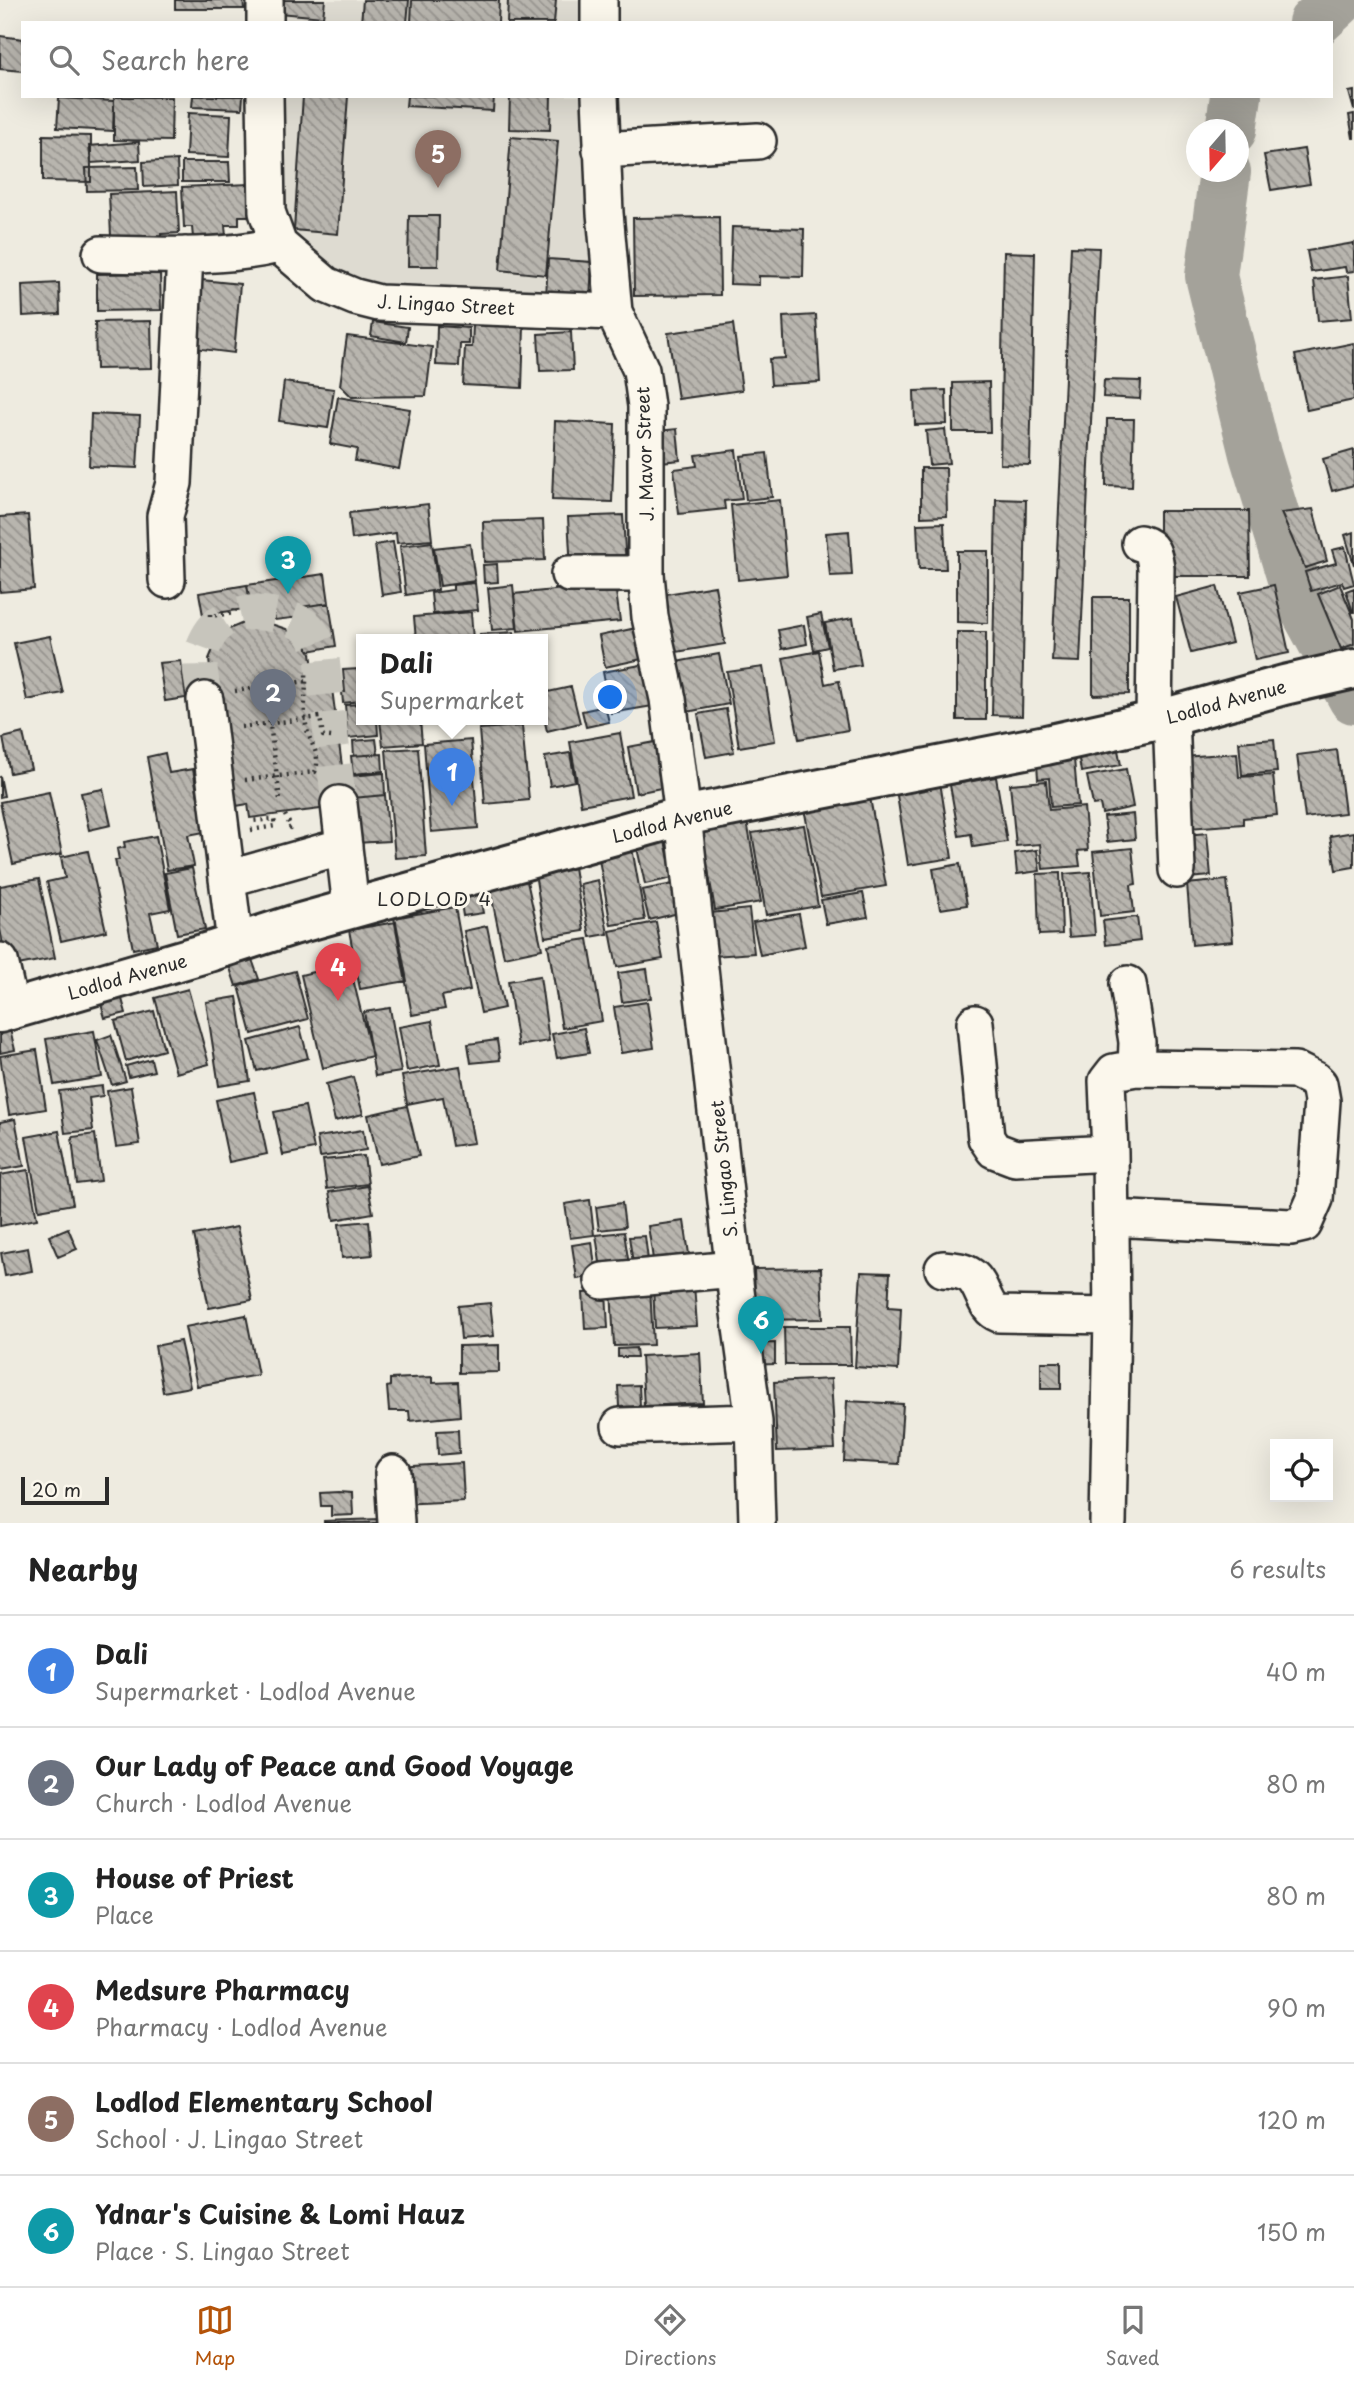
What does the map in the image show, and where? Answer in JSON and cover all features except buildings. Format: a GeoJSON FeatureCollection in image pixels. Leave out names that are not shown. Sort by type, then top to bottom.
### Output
{"type":"FeatureCollection","features":[{"type":"Feature","properties":{"kind":"main road","name":"Lodlod Avenue"},"geometry":{"type":"LineString","coordinates":[[5,1011],[351,908],[684,816],[1046,745],[1351,670]]}},
{"type":"Feature","properties":{"kind":"street"},"geometry":{"type":"LineString","coordinates":[[265,0],[265,21]]}},
{"type":"Feature","properties":{"kind":"street"},"geometry":{"type":"LineString","coordinates":[[599,0],[599,21]]}},
{"type":"Feature","properties":{"kind":"street","name":"J. Lingao Street"},"geometry":{"type":"LineString","coordinates":[[265,98],[267,212],[279,245],[326,285],[379,303],[614,312]]}},
{"type":"Feature","properties":{"kind":"street","name":"J. Mavor Street"},"geometry":{"type":"LineString","coordinates":[[600,98],[601,150],[614,312],[641,370],[646,406],[646,575],[650,617],[667,699],[684,816]]}},
{"type":"Feature","properties":{"kind":"street"},"geometry":{"type":"LineString","coordinates":[[601,150],[758,141]]}},
{"type":"Feature","properties":{"kind":"street"},"geometry":{"type":"LineString","coordinates":[[101,254],[185,255],[250,252],[279,245]]}},
{"type":"Feature","properties":{"kind":"street"},"geometry":{"type":"LineString","coordinates":[[167,580],[165,516],[174,483],[185,255]]}},
{"type":"Feature","properties":{"kind":"street"},"geometry":{"type":"LineString","coordinates":[[1140,543],[1149,546],[1154,552],[1156,568],[1162,718],[1177,870]]}},
{"type":"Feature","properties":{"kind":"street"},"geometry":{"type":"LineString","coordinates":[[569,573],[646,575]]}},
{"type":"Feature","properties":{"kind":"street"},"geometry":{"type":"LineString","coordinates":[[218,695],[227,879],[226,947]]}},
{"type":"Feature","properties":{"kind":"street"},"geometry":{"type":"LineString","coordinates":[[339,804],[351,908]]}},
{"type":"Feature","properties":{"kind":"street","name":"S. Lingao Street"},"geometry":{"type":"LineString","coordinates":[[684,816],[734,1269],[754,1422],[757,1523]]}},
{"type":"Feature","properties":{"kind":"street"},"geometry":{"type":"LineString","coordinates":[[202,841],[226,947]]}},
{"type":"Feature","properties":{"kind":"street"},"geometry":{"type":"LineString","coordinates":[[227,879],[344,846]]}},
{"type":"Feature","properties":{"kind":"street"},"geometry":{"type":"LineString","coordinates":[[0,961],[5,1011]]}},
{"type":"Feature","properties":{"kind":"street"},"geometry":{"type":"LineString","coordinates":[[1128,984],[1137,1042],[1136,1068]]}},
{"type":"Feature","properties":{"kind":"street"},"geometry":{"type":"LineString","coordinates":[[975,1023],[986,1138],[994,1150],[1015,1158],[1110,1153]]}},
{"type":"Feature","properties":{"kind":"street"},"geometry":{"type":"LineString","coordinates":[[1108,1523],[1112,1316],[1107,1081],[1114,1072],[1136,1068],[1295,1070],[1319,1084],[1322,1101],[1315,1199],[1304,1224],[1291,1227],[1111,1218]]}},
{"type":"Feature","properties":{"kind":"street"},"geometry":{"type":"LineString","coordinates":[[603,1281],[734,1269]]}},
{"type":"Feature","properties":{"kind":"street"},"geometry":{"type":"LineString","coordinates":[[943,1269],[961,1271],[972,1277],[981,1287],[990,1308],[999,1314],[1112,1316]]}},
{"type":"Feature","properties":{"kind":"street"},"geometry":{"type":"LineString","coordinates":[[620,1426],[754,1422]]}},
{"type":"Feature","properties":{"kind":"street"},"geometry":{"type":"LineString","coordinates":[[393,1473],[396,1523]]}},
{"type":"Feature","properties":{"kind":"path"},"geometry":{"type":"LineString","coordinates":[[210,614],[221,616],[234,613],[235,610]]}},
{"type":"Feature","properties":{"kind":"path"},"geometry":{"type":"LineString","coordinates":[[240,779],[315,772],[317,755],[305,719],[306,671]]}},
{"type":"Feature","properties":{"kind":"path"},"geometry":{"type":"LineString","coordinates":[[218,695],[306,681]]}},
{"type":"Feature","properties":{"kind":"path"},"geometry":{"type":"LineString","coordinates":[[265,686],[280,800]]}},
{"type":"Feature","properties":{"kind":"path"},"geometry":{"type":"LineString","coordinates":[[236,733],[236,727],[320,717],[323,736],[332,737]]}},
{"type":"Feature","properties":{"kind":"path"},"geometry":{"type":"LineString","coordinates":[[285,815],[291,827]]}},
{"type":"Feature","properties":{"kind":"shaded area"},"geometry":{"type":"Polygon","coordinates":[[[279,0],[594,0],[594,21],[280,21],[279,0]]]}},
{"type":"Feature","properties":{"kind":"shaded area"},"geometry":{"type":"Polygon","coordinates":[[[280,98],[595,98],[599,305],[357,287],[296,243],[280,201],[280,98]]]}},
{"type":"Feature","properties":{"kind":"waterway"},"geometry":{"type":"LineString","coordinates":[[1316,21],[1339,0]]}},
{"type":"Feature","properties":{"kind":"waterway"},"geometry":{"type":"LineString","coordinates":[[1233,119],[1236,98]]}},
{"type":"Feature","properties":{"kind":"waterway"},"geometry":{"type":"LineString","coordinates":[[1224,182],[1211,276],[1255,454],[1298,595],[1354,698]]}},
{"type":"Feature","properties":{"kind":"tunnel"},"geometry":{"type":"LineString","coordinates":[[205,700],[200,669],[202,651],[212,630],[219,623],[236,615],[257,613],[288,618],[305,626],[314,636],[322,659],[339,804]]}},
{"type":"Feature","properties":{"kind":"place","name":"Lodlod Elementary School"},"geometry":{"type":"Point","coordinates":[438,188]}},
{"type":"Feature","properties":{"kind":"place","name":"House of Priest"},"geometry":{"type":"Point","coordinates":[288,594]}},
{"type":"Feature","properties":{"kind":"place","name":"Our Lady of Peace and Good Voyage"},"geometry":{"type":"Point","coordinates":[273,727]}},
{"type":"Feature","properties":{"kind":"place","name":"Dali"},"geometry":{"type":"Point","coordinates":[452,806]}},
{"type":"Feature","properties":{"kind":"place","name":"Medsure Pharmacy"},"geometry":{"type":"Point","coordinates":[338,1001]}},
{"type":"Feature","properties":{"kind":"place","name":"Ydnar's Cuisine & Lomi Hauz"},"geometry":{"type":"Point","coordinates":[761,1354]}},
{"type":"Feature","properties":{"kind":"district","name":"LODLOD 4"},"geometry":{"type":"Point","coordinates":[435,898]}}]}
